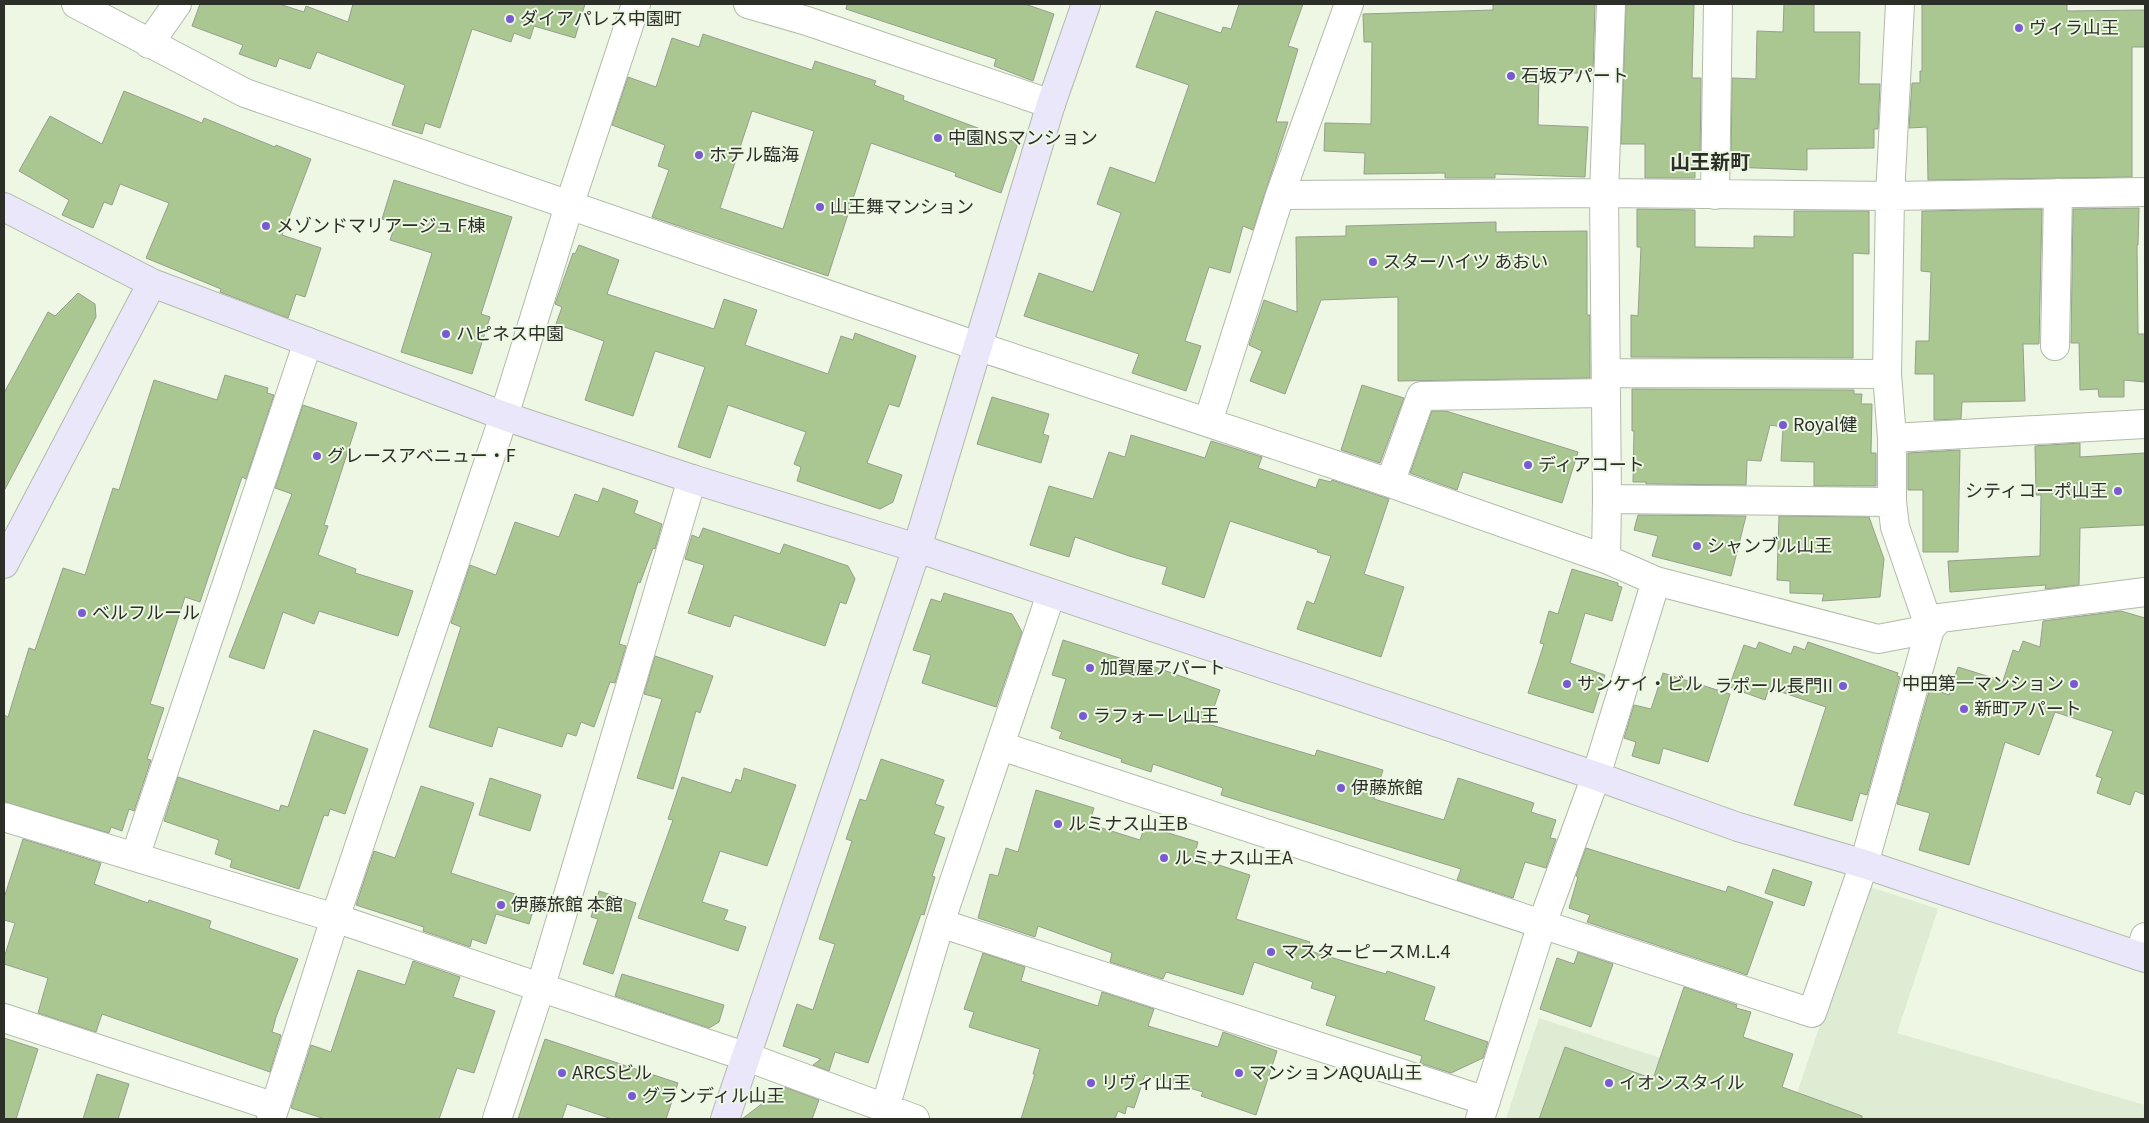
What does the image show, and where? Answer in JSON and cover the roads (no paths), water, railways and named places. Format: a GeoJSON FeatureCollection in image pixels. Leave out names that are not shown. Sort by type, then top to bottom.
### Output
{"type":"FeatureCollection","features":[{"type":"Feature","properties":{"kind":"street"},"geometry":{"type":"LineString","coordinates":[[76,4],[245,93],[977,346],[1390,483],[1606,559],[1656,582],[1878,639],[1930,629]]}},
{"type":"Feature","properties":{"kind":"street"},"geometry":{"type":"LineString","coordinates":[[149,44],[177,4]]}},
{"type":"Feature","properties":{"kind":"street"},"geometry":{"type":"LineString","coordinates":[[4,1018],[273,1113],[335,918],[504,416],[569,206],[636,4]]}},
{"type":"Feature","properties":{"kind":"street"},"geometry":{"type":"LineString","coordinates":[[748,4],[809,12],[1051,104]]}},
{"type":"Feature","properties":{"kind":"street"},"geometry":{"type":"LineString","coordinates":[[725,1119],[917,548],[1051,104],[1086,4]]}},
{"type":"Feature","properties":{"kind":"street"},"geometry":{"type":"LineString","coordinates":[[1208,422],[1280,195],[1349,4]]}},
{"type":"Feature","properties":{"kind":"street"},"geometry":{"type":"LineString","coordinates":[[1606,559],[1604,193],[1611,4]]}},
{"type":"Feature","properties":{"kind":"street"},"geometry":{"type":"LineString","coordinates":[[1715,195],[1718,4]]}},
{"type":"Feature","properties":{"kind":"street"},"geometry":{"type":"LineString","coordinates":[[1900,4],[1890,196],[1887,374],[1892,438],[1892,502],[1895,527],[1930,629]]}},
{"type":"Feature","properties":{"kind":"street"},"geometry":{"type":"LineString","coordinates":[[1280,195],[1604,193],[1890,196],[2145,192]]}},
{"type":"Feature","properties":{"kind":"street"},"geometry":{"type":"LineString","coordinates":[[2055,346],[2058,193]]}},
{"type":"Feature","properties":{"kind":"street"},"geometry":{"type":"LineString","coordinates":[[4,207],[152,283],[504,416],[692,479],[917,548],[1596,776],[1738,827],[2143,950]]}},
{"type":"Feature","properties":{"kind":"street"},"geometry":{"type":"LineString","coordinates":[[4,564],[152,283]]}},
{"type":"Feature","properties":{"kind":"street"},"geometry":{"type":"LineString","coordinates":[[134,857],[308,342]]}},
{"type":"Feature","properties":{"kind":"street"},"geometry":{"type":"LineString","coordinates":[[1390,483],[1421,396],[1606,383],[1887,374]]}},
{"type":"Feature","properties":{"kind":"street"},"geometry":{"type":"LineString","coordinates":[[1892,438],[2145,424]]}},
{"type":"Feature","properties":{"kind":"street"},"geometry":{"type":"LineString","coordinates":[[497,1119],[540,989],[692,479]]}},
{"type":"Feature","properties":{"kind":"street"},"geometry":{"type":"LineString","coordinates":[[1607,499],[1892,502]]}},
{"type":"Feature","properties":{"kind":"street"},"geometry":{"type":"LineString","coordinates":[[940,923],[1483,1110],[1542,924],[1596,776],[1656,582]]}},
{"type":"Feature","properties":{"kind":"street"},"geometry":{"type":"LineString","coordinates":[[1001,746],[1812,1013],[1864,864],[1930,629],[1940,618],[2145,592]]}},
{"type":"Feature","properties":{"kind":"street"},"geometry":{"type":"LineString","coordinates":[[885,1108],[940,923],[1051,594]]}},
{"type":"Feature","properties":{"kind":"street"},"geometry":{"type":"LineString","coordinates":[[4,817],[335,918],[747,1058],[915,1119]]}},
{"type":"Feature","properties":{"kind":"place","name":"ダイアパレス中園町"},"geometry":{"type":"Point","coordinates":[510,19]}},
{"type":"Feature","properties":{"kind":"place","name":"ヴィラ山王"},"geometry":{"type":"Point","coordinates":[2019,28]}},
{"type":"Feature","properties":{"kind":"place","name":"石坂アパート"},"geometry":{"type":"Point","coordinates":[1511,76]}},
{"type":"Feature","properties":{"kind":"place","name":"中園NSマンション"},"geometry":{"type":"Point","coordinates":[938,138]}},
{"type":"Feature","properties":{"kind":"place","name":"ホテル臨海"},"geometry":{"type":"Point","coordinates":[699,155]}},
{"type":"Feature","properties":{"kind":"place","name":"山王舞マンション"},"geometry":{"type":"Point","coordinates":[820,207]}},
{"type":"Feature","properties":{"kind":"place","name":"メゾンドマリアージュ F棟"},"geometry":{"type":"Point","coordinates":[266,226]}},
{"type":"Feature","properties":{"kind":"place","name":"スターハイツ あおい"},"geometry":{"type":"Point","coordinates":[1373,262]}},
{"type":"Feature","properties":{"kind":"place","name":"ハピネス中園"},"geometry":{"type":"Point","coordinates":[446,334]}},
{"type":"Feature","properties":{"kind":"place","name":"Royal健"},"geometry":{"type":"Point","coordinates":[1783,425]}},
{"type":"Feature","properties":{"kind":"place","name":"グレースアベニュー・F"},"geometry":{"type":"Point","coordinates":[317,456]}},
{"type":"Feature","properties":{"kind":"place","name":"ディアコート"},"geometry":{"type":"Point","coordinates":[1528,465]}},
{"type":"Feature","properties":{"kind":"place","name":"シティコーポ山王"},"geometry":{"type":"Point","coordinates":[2118,491]}},
{"type":"Feature","properties":{"kind":"place","name":"シャンブル山王"},"geometry":{"type":"Point","coordinates":[1697,546]}},
{"type":"Feature","properties":{"kind":"place","name":"ベルフルール"},"geometry":{"type":"Point","coordinates":[82,613]}},
{"type":"Feature","properties":{"kind":"place","name":"加賀屋アパート"},"geometry":{"type":"Point","coordinates":[1090,668]}},
{"type":"Feature","properties":{"kind":"place","name":"サンケイ・ビル"},"geometry":{"type":"Point","coordinates":[1567,684]}},
{"type":"Feature","properties":{"kind":"place","name":"中田第一マンション"},"geometry":{"type":"Point","coordinates":[2074,684]}},
{"type":"Feature","properties":{"kind":"place","name":"ラポール長門II"},"geometry":{"type":"Point","coordinates":[1843,686]}},
{"type":"Feature","properties":{"kind":"place","name":"新町アパート"},"geometry":{"type":"Point","coordinates":[1964,709]}},
{"type":"Feature","properties":{"kind":"place","name":"ラフォーレ山王"},"geometry":{"type":"Point","coordinates":[1083,716]}},
{"type":"Feature","properties":{"kind":"place","name":"伊藤旅館"},"geometry":{"type":"Point","coordinates":[1341,788]}},
{"type":"Feature","properties":{"kind":"place","name":"ルミナス山王B"},"geometry":{"type":"Point","coordinates":[1058,824]}},
{"type":"Feature","properties":{"kind":"place","name":"ルミナス山王A"},"geometry":{"type":"Point","coordinates":[1164,858]}},
{"type":"Feature","properties":{"kind":"place","name":"伊藤旅館 本館"},"geometry":{"type":"Point","coordinates":[501,905]}},
{"type":"Feature","properties":{"kind":"place","name":"マスターピースM.L.4"},"geometry":{"type":"Point","coordinates":[1271,952]}},
{"type":"Feature","properties":{"kind":"place","name":"ARCSビル"},"geometry":{"type":"Point","coordinates":[562,1073]}},
{"type":"Feature","properties":{"kind":"place","name":"マンションAQUA山王"},"geometry":{"type":"Point","coordinates":[1239,1073]}},
{"type":"Feature","properties":{"kind":"place","name":"リヴィ山王"},"geometry":{"type":"Point","coordinates":[1091,1083]}},
{"type":"Feature","properties":{"kind":"place","name":"イオンスタイル"},"geometry":{"type":"Point","coordinates":[1609,1083]}},
{"type":"Feature","properties":{"kind":"place","name":"グランディル山王"},"geometry":{"type":"Point","coordinates":[632,1096]}},
{"type":"Feature","properties":{"kind":"district","name":"山王新町"},"geometry":{"type":"Point","coordinates":[1710,162]}}]}
